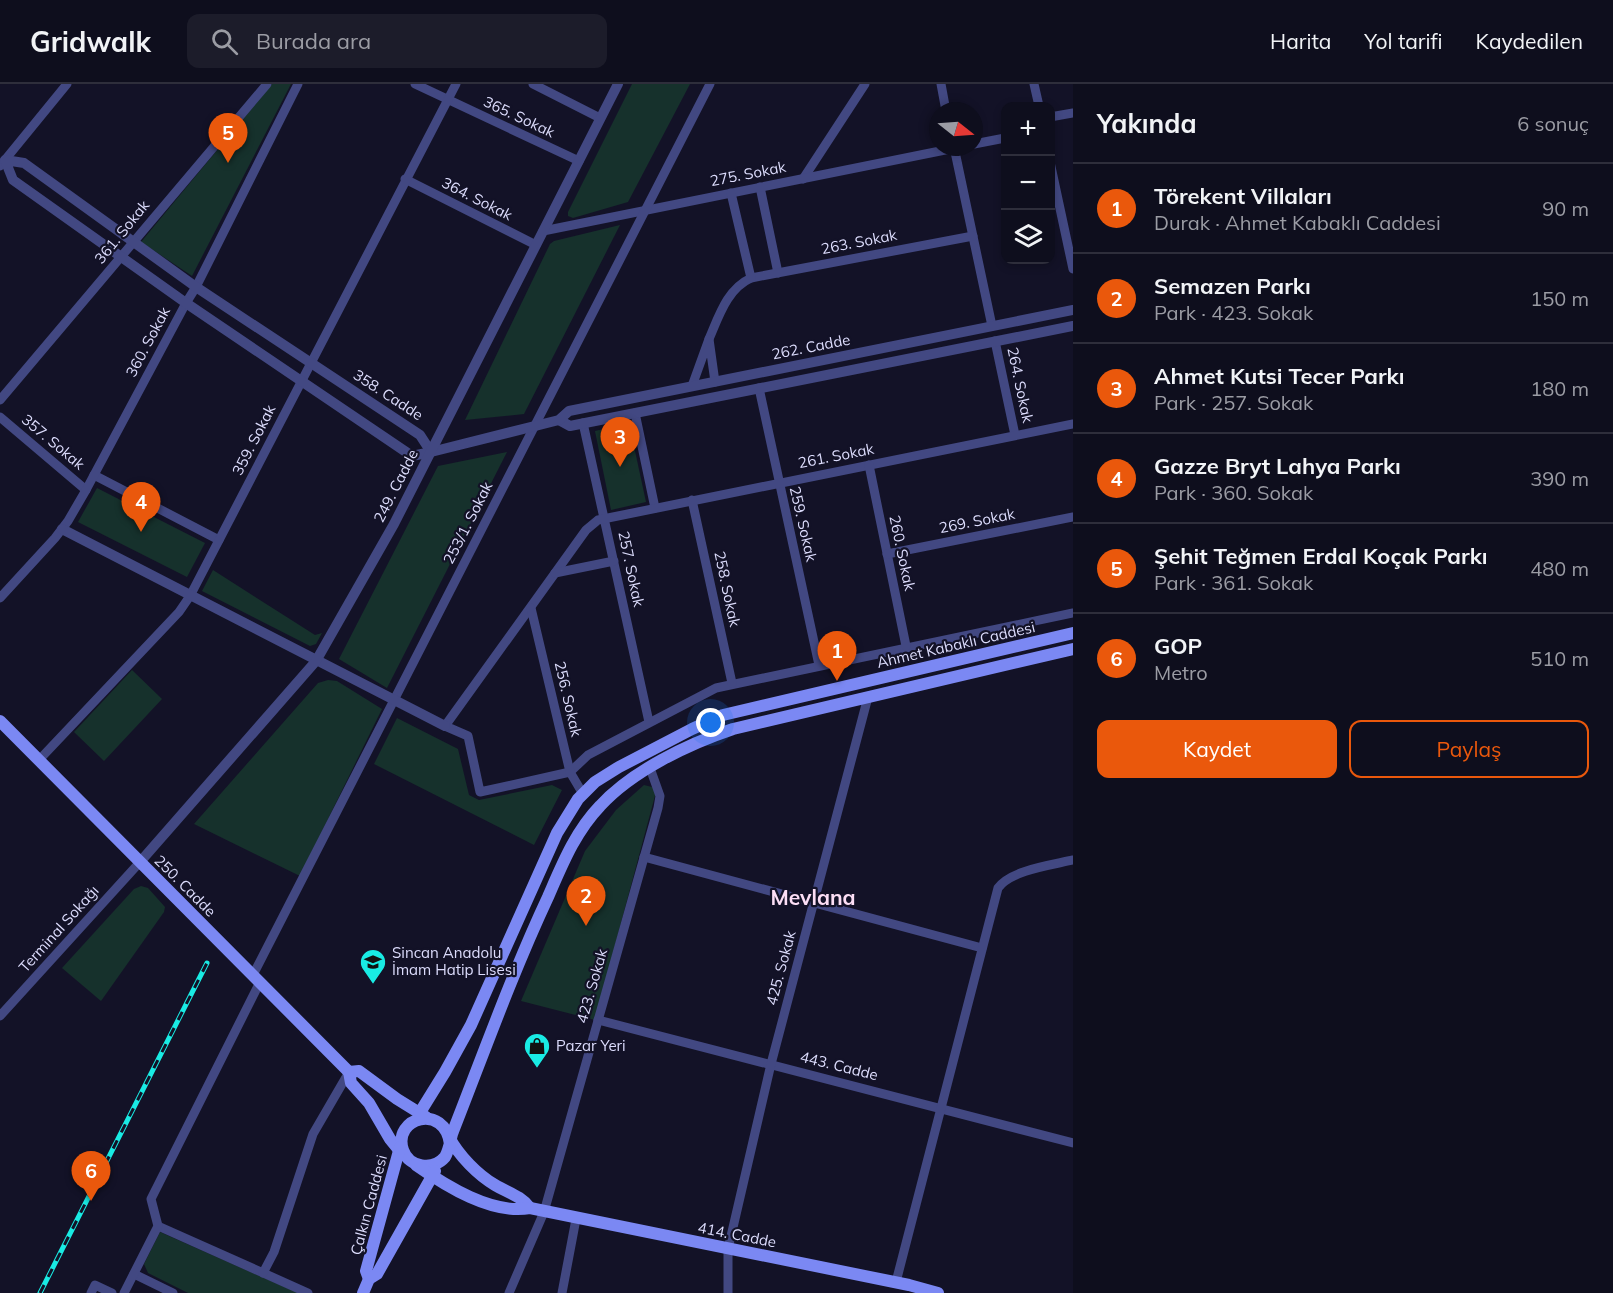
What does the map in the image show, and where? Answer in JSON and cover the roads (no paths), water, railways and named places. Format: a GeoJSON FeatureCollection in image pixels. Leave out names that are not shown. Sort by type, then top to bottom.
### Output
{"type":"FeatureCollection","features":[{"type":"Feature","properties":{"kind":"main road","name":"Ahmet Kabaklı Caddesi"},"geometry":{"type":"LineString","coordinates":[[419,1114],[460,1048],[557,833],[583,794],[595,782],[619,767],[723,715],[1073,633]]}},
{"type":"Feature","properties":{"kind":"main road","name":"Ahmet Kabaklı Caddesi"},"geometry":{"type":"LineString","coordinates":[[450,1140],[531,932],[571,846],[598,808],[619,789],[650,768],[696,743],[733,729],[1073,648]]}},
{"type":"Feature","properties":{"kind":"main road","name":"250. Cadde"},"geometry":{"type":"LineString","coordinates":[[0,721],[349,1072],[351,1083],[400,1145]]}},
{"type":"Feature","properties":{"kind":"main road"},"geometry":{"type":"LineString","coordinates":[[583,794],[598,808]]}},
{"type":"Feature","properties":{"kind":"main road","name":"250. Cadde"},"geometry":{"type":"LineString","coordinates":[[349,1072],[358,1071],[419,1114],[432,1119]]}},
{"type":"Feature","properties":{"kind":"main road"},"geometry":{"type":"LineString","coordinates":[[423,1118],[432,1119],[445,1128],[450,1140],[444,1158],[431,1166],[413,1162],[400,1145],[404,1131],[416,1120],[423,1118]]}},
{"type":"Feature","properties":{"kind":"main road","name":"414. Cadde"},"geometry":{"type":"LineString","coordinates":[[450,1140],[484,1177],[523,1198],[530,1208]]}},
{"type":"Feature","properties":{"kind":"main road","name":"Çalkın Caddesi"},"geometry":{"type":"LineString","coordinates":[[369,1279],[366,1271],[400,1145]]}},
{"type":"Feature","properties":{"kind":"main road","name":"Çalkın Caddesi"},"geometry":{"type":"LineString","coordinates":[[363,1293],[369,1279],[377,1274],[444,1158]]}},
{"type":"Feature","properties":{"kind":"main road","name":"414. Cadde"},"geometry":{"type":"LineString","coordinates":[[413,1162],[432,1176],[474,1199],[519,1210],[530,1208],[896,1282],[938,1293]]}},
{"type":"Feature","properties":{"kind":"street"},"geometry":{"type":"LineString","coordinates":[[67,84],[2,161],[13,180],[186,303],[412,456],[431,452]]}},
{"type":"Feature","properties":{"kind":"street","name":"361. Sokak"},"geometry":{"type":"LineString","coordinates":[[0,400],[267,84]]}},
{"type":"Feature","properties":{"kind":"street","name":"360. Sokak"},"geometry":{"type":"LineString","coordinates":[[0,598],[62,529],[86,490],[196,287],[298,84]]}},
{"type":"Feature","properties":{"kind":"street","name":"365. Sokak"},"geometry":{"type":"LineString","coordinates":[[415,84],[579,161]]}},
{"type":"Feature","properties":{"kind":"street","name":"359. Sokak"},"geometry":{"type":"LineString","coordinates":[[39,760],[179,612],[190,596],[456,84]]}},
{"type":"Feature","properties":{"kind":"street"},"geometry":{"type":"LineString","coordinates":[[533,84],[600,118]]}},
{"type":"Feature","properties":{"kind":"street","name":"249. Cadde"},"geometry":{"type":"LineString","coordinates":[[140,862],[316,661],[394,524],[618,84]]}},
{"type":"Feature","properties":{"kind":"street","name":"253/1. Sokak"},"geometry":{"type":"LineString","coordinates":[[158,1226],[151,1199],[256,979],[393,701],[710,84]]}},
{"type":"Feature","properties":{"kind":"street"},"geometry":{"type":"LineString","coordinates":[[803,178],[865,84]]}},
{"type":"Feature","properties":{"kind":"street"},"geometry":{"type":"LineString","coordinates":[[941,84],[944,102]]}},
{"type":"Feature","properties":{"kind":"street"},"geometry":{"type":"LineString","coordinates":[[1034,84],[1038,102]]}},
{"type":"Feature","properties":{"kind":"street"},"geometry":{"type":"LineString","coordinates":[[1055,116],[1073,113]]}},
{"type":"Feature","properties":{"kind":"street"},"geometry":{"type":"LineString","coordinates":[[983,142],[1001,139]]}},
{"type":"Feature","properties":{"kind":"street","name":"275. Sokak"},"geometry":{"type":"LineString","coordinates":[[543,231],[929,152]]}},
{"type":"Feature","properties":{"kind":"street"},"geometry":{"type":"LineString","coordinates":[[958,156],[992,326]]}},
{"type":"Feature","properties":{"kind":"street","name":"358. Cadde"},"geometry":{"type":"LineString","coordinates":[[2,161],[24,163],[196,287],[420,435],[431,452]]}},
{"type":"Feature","properties":{"kind":"street","name":"364. Sokak"},"geometry":{"type":"LineString","coordinates":[[405,179],[536,245]]}},
{"type":"Feature","properties":{"kind":"street"},"geometry":{"type":"LineString","coordinates":[[1055,185],[1073,269]]}},
{"type":"Feature","properties":{"kind":"street"},"geometry":{"type":"LineString","coordinates":[[760,187],[778,273]]}},
{"type":"Feature","properties":{"kind":"street"},"geometry":{"type":"LineString","coordinates":[[692,386],[731,294],[751,278],[731,193]]}},
{"type":"Feature","properties":{"kind":"street","name":"263. Sokak"},"geometry":{"type":"LineString","coordinates":[[751,278],[973,236]]}},
{"type":"Feature","properties":{"kind":"street","name":"262. Cadde"},"geometry":{"type":"LineString","coordinates":[[431,452],[559,420],[569,411],[1073,310]]}},
{"type":"Feature","properties":{"kind":"street","name":"262. Cadde"},"geometry":{"type":"LineString","coordinates":[[559,420],[570,426],[1073,326]]}},
{"type":"Feature","properties":{"kind":"street"},"geometry":{"type":"LineString","coordinates":[[710,339],[715,382]]}},
{"type":"Feature","properties":{"kind":"street","name":"264. Sokak"},"geometry":{"type":"LineString","coordinates":[[995,341],[1015,435]]}},
{"type":"Feature","properties":{"kind":"street","name":"259. Sokak"},"geometry":{"type":"LineString","coordinates":[[759,388],[819,665]]}},
{"type":"Feature","properties":{"kind":"street"},"geometry":{"type":"LineString","coordinates":[[635,413],[654,508]]}},
{"type":"Feature","properties":{"kind":"street","name":"357. Sokak"},"geometry":{"type":"LineString","coordinates":[[0,417],[86,490]]}},
{"type":"Feature","properties":{"kind":"street","name":"257. Sokak"},"geometry":{"type":"LineString","coordinates":[[583,423],[650,722]]}},
{"type":"Feature","properties":{"kind":"street","name":"261. Sokak"},"geometry":{"type":"LineString","coordinates":[[604,518],[1073,424]]}},
{"type":"Feature","properties":{"kind":"street","name":"260. Sokak"},"geometry":{"type":"LineString","coordinates":[[869,465],[906,646]]}},
{"type":"Feature","properties":{"kind":"street"},"geometry":{"type":"LineString","coordinates":[[94,475],[219,540]]}},
{"type":"Feature","properties":{"kind":"street","name":"258. Sokak"},"geometry":{"type":"LineString","coordinates":[[692,501],[732,683]]}},
{"type":"Feature","properties":{"kind":"street","name":"269. Sokak"},"geometry":{"type":"LineString","coordinates":[[887,554],[1073,517]]}},
{"type":"Feature","properties":{"kind":"street"},"geometry":{"type":"LineString","coordinates":[[445,726],[586,530],[604,518]]}},
{"type":"Feature","properties":{"kind":"street"},"geometry":{"type":"LineString","coordinates":[[62,529],[393,701],[468,736],[480,792],[570,772],[588,755],[710,690],[732,683],[1073,613]]}},
{"type":"Feature","properties":{"kind":"street"},"geometry":{"type":"LineString","coordinates":[[555,573],[614,561]]}},
{"type":"Feature","properties":{"kind":"street","name":"256. Sokak"},"geometry":{"type":"LineString","coordinates":[[531,608],[570,772],[583,794]]}},
{"type":"Feature","properties":{"kind":"street","name":"425. Sokak"},"geometry":{"type":"LineString","coordinates":[[728,1293],[728,1249],[771,1064],[868,697]]}},
{"type":"Feature","properties":{"kind":"street","name":"423. Sokak"},"geometry":{"type":"LineString","coordinates":[[509,1293],[544,1212],[660,800],[650,768]]}},
{"type":"Feature","properties":{"kind":"street"},"geometry":{"type":"LineString","coordinates":[[644,856],[982,948]]}},
{"type":"Feature","properties":{"kind":"street"},"geometry":{"type":"LineString","coordinates":[[896,1282],[996,895],[1003,882],[1015,875],[1073,860]]}},
{"type":"Feature","properties":{"kind":"street","name":"Terminal Sokağı"},"geometry":{"type":"LineString","coordinates":[[0,1016],[140,862]]}},
{"type":"Feature","properties":{"kind":"street","name":"443. Cadde"},"geometry":{"type":"LineString","coordinates":[[598,1020],[1073,1143]]}},
{"type":"Feature","properties":{"kind":"street"},"geometry":{"type":"LineString","coordinates":[[263,1273],[274,1252],[313,1134],[349,1072]]}},
{"type":"Feature","properties":{"kind":"street"},"geometry":{"type":"LineString","coordinates":[[562,1293],[576,1219]]}},
{"type":"Feature","properties":{"kind":"street"},"geometry":{"type":"LineString","coordinates":[[124,1293],[158,1226],[308,1293]]}},
{"type":"Feature","properties":{"kind":"street"},"geometry":{"type":"LineString","coordinates":[[134,1274],[173,1293]]}},
{"type":"Feature","properties":{"kind":"street"},"geometry":{"type":"LineString","coordinates":[[91,1293],[95,1285],[112,1293]]}},
{"type":"Feature","properties":{"kind":"railway"},"geometry":{"type":"LineString","coordinates":[[40,1293],[207,963]]}},
{"type":"Feature","properties":{"kind":"place","name":"Şehit Teğmen Erdal Koçak Parkı"},"geometry":{"type":"Point","coordinates":[228,163]}},
{"type":"Feature","properties":{"kind":"place","name":"Ahmet Kutsi Tecer Parkı"},"geometry":{"type":"Point","coordinates":[620,467]}},
{"type":"Feature","properties":{"kind":"place","name":"Gazze Bryt Lahya Parkı"},"geometry":{"type":"Point","coordinates":[141,532]}},
{"type":"Feature","properties":{"kind":"place","name":"Törekent Villaları"},"geometry":{"type":"Point","coordinates":[837,681]}},
{"type":"Feature","properties":{"kind":"place","name":"Semazen Parkı"},"geometry":{"type":"Point","coordinates":[586,926]}},
{"type":"Feature","properties":{"kind":"place","name":"Sincan Anadolu İmam Hatip Lisesi"},"geometry":{"type":"Point","coordinates":[373,985]}},
{"type":"Feature","properties":{"kind":"place","name":"Pazar Yeri"},"geometry":{"type":"Point","coordinates":[537,1069]}},
{"type":"Feature","properties":{"kind":"place","name":"GOP"},"geometry":{"type":"Point","coordinates":[91,1201]}},
{"type":"Feature","properties":{"kind":"district","name":"Mevlana"},"geometry":{"type":"Point","coordinates":[813,898]}}]}
